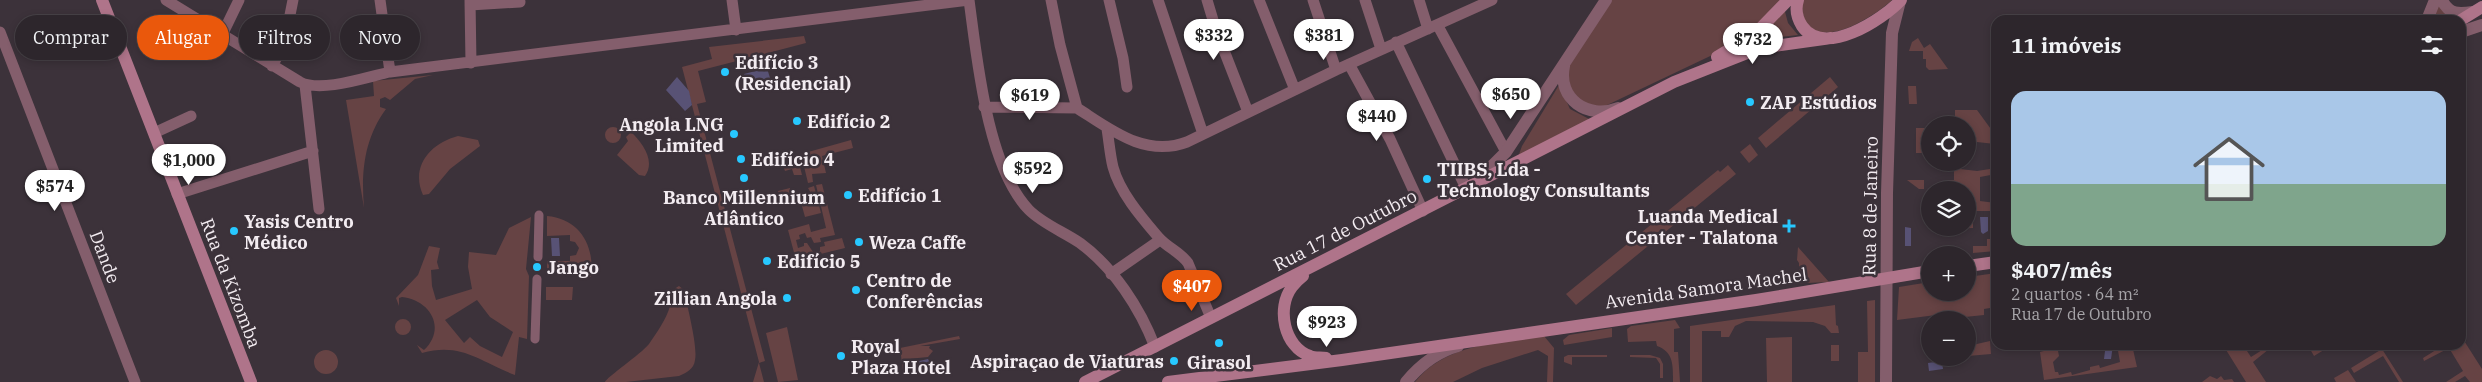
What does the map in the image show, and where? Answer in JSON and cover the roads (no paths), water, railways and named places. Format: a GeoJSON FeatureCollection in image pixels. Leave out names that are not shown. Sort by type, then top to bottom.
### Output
{"type":"FeatureCollection","features":[{"type":"Feature","properties":{"kind":"main road","name":"Rua da Kizomba"},"geometry":{"type":"LineString","coordinates":[[102,0],[251,382]]}},
{"type":"Feature","properties":{"kind":"main road","name":"Rua 17 de Outubro"},"geometry":{"type":"LineString","coordinates":[[1674,82],[1744,41],[1764,26],[1788,0]]}},
{"type":"Feature","properties":{"kind":"main road"},"geometry":{"type":"LineString","coordinates":[[1798,0],[1797,15],[1806,31],[1813,37],[1831,38]]}},
{"type":"Feature","properties":{"kind":"main road","name":"Rua 17 de Outubro"},"geometry":{"type":"LineString","coordinates":[[1085,382],[1674,82],[1760,48],[1831,38],[1868,26],[1901,0]]}},
{"type":"Feature","properties":{"kind":"main road"},"geometry":{"type":"LineString","coordinates":[[2466,17],[2478,10]]}},
{"type":"Feature","properties":{"kind":"main road"},"geometry":{"type":"LineString","coordinates":[[1976,265],[1991,263]]}},
{"type":"Feature","properties":{"kind":"main road"},"geometry":{"type":"LineString","coordinates":[[1312,267],[1291,287],[1284,317],[1286,331],[1291,342],[1310,356],[1342,360]]}},
{"type":"Feature","properties":{"kind":"main road","name":"Avenida Samora Machel"},"geometry":{"type":"LineString","coordinates":[[1168,382],[1342,360],[1756,300],[1921,272]]}},
{"type":"Feature","properties":{"kind":"street"},"geometry":{"type":"LineString","coordinates":[[166,0],[180,4],[195,15]]}},
{"type":"Feature","properties":{"kind":"street"},"geometry":{"type":"LineString","coordinates":[[229,21],[239,0]]}},
{"type":"Feature","properties":{"kind":"street"},"geometry":{"type":"LineString","coordinates":[[272,66],[284,45],[293,0]]}},
{"type":"Feature","properties":{"kind":"street"},"geometry":{"type":"LineString","coordinates":[[380,0],[390,72]]}},
{"type":"Feature","properties":{"kind":"street"},"geometry":{"type":"LineString","coordinates":[[732,0],[736,30]]}},
{"type":"Feature","properties":{"kind":"street"},"geometry":{"type":"LineString","coordinates":[[229,39],[306,85],[328,85],[390,72],[969,0],[984,107],[1004,168],[1020,198],[1029,210],[1080,243],[1111,274],[1138,310],[1155,347]]}},
{"type":"Feature","properties":{"kind":"street"},"geometry":{"type":"LineString","coordinates":[[1052,0],[1062,54],[1077,108]]}},
{"type":"Feature","properties":{"kind":"street"},"geometry":{"type":"LineString","coordinates":[[1109,0],[1127,87]]}},
{"type":"Feature","properties":{"kind":"street"},"geometry":{"type":"LineString","coordinates":[[1158,0],[1203,134]]}},
{"type":"Feature","properties":{"kind":"street"},"geometry":{"type":"LineString","coordinates":[[1207,0],[1216,30],[1248,112]]}},
{"type":"Feature","properties":{"kind":"street"},"geometry":{"type":"LineString","coordinates":[[1259,0],[1295,90]]}},
{"type":"Feature","properties":{"kind":"street"},"geometry":{"type":"LineString","coordinates":[[1313,0],[1336,70]]}},
{"type":"Feature","properties":{"kind":"street"},"geometry":{"type":"LineString","coordinates":[[1365,0],[1381,49]]}},
{"type":"Feature","properties":{"kind":"street"},"geometry":{"type":"LineString","coordinates":[[1419,0],[1506,152]]}},
{"type":"Feature","properties":{"kind":"street"},"geometry":{"type":"LineString","coordinates":[[984,107],[1077,108],[1107,129],[1139,144],[1163,147],[1177,146],[1396,42],[1433,27],[1469,4],[1492,0]]}},
{"type":"Feature","properties":{"kind":"street"},"geometry":{"type":"LineString","coordinates":[[1396,42],[1466,188],[1488,172],[1506,152],[1606,0]]}},
{"type":"Feature","properties":{"kind":"street","name":"Rua 8 de Janeiro"},"geometry":{"type":"LineString","coordinates":[[1886,382],[1886,278],[1892,33],[1901,0]]}},
{"type":"Feature","properties":{"kind":"street"},"geometry":{"type":"LineString","coordinates":[[2429,15],[2435,0]]}},
{"type":"Feature","properties":{"kind":"street"},"geometry":{"type":"LineString","coordinates":[[2442,0],[2449,10],[2454,13],[2478,10]]}},
{"type":"Feature","properties":{"kind":"street"},"geometry":{"type":"LineString","coordinates":[[471,63],[470,2],[520,2]]}},
{"type":"Feature","properties":{"kind":"street"},"geometry":{"type":"LineString","coordinates":[[2466,30],[2482,25]]}},
{"type":"Feature","properties":{"kind":"street","name":"Dande"},"geometry":{"type":"LineString","coordinates":[[0,32],[135,382]]}},
{"type":"Feature","properties":{"kind":"street"},"geometry":{"type":"LineString","coordinates":[[1565,61],[1562,74],[1565,89],[1576,104],[1587,110],[1604,112],[1628,104]]}},
{"type":"Feature","properties":{"kind":"street"},"geometry":{"type":"LineString","coordinates":[[1349,64],[1390,139],[1423,211]]}},
{"type":"Feature","properties":{"kind":"street"},"geometry":{"type":"LineString","coordinates":[[306,85],[319,209]]}},
{"type":"Feature","properties":{"kind":"street"},"geometry":{"type":"LineString","coordinates":[[154,133],[192,116]]}},
{"type":"Feature","properties":{"kind":"street"},"geometry":{"type":"LineString","coordinates":[[1107,129],[1112,164],[1117,178],[1128,197],[1160,240],[1184,257],[1211,318]]}},
{"type":"Feature","properties":{"kind":"street"},"geometry":{"type":"LineString","coordinates":[[177,194],[313,150]]}},
{"type":"Feature","properties":{"kind":"street"},"geometry":{"type":"LineString","coordinates":[[538,257],[539,215]]}},
{"type":"Feature","properties":{"kind":"street"},"geometry":{"type":"LineString","coordinates":[[1111,274],[1160,240]]}},
{"type":"Feature","properties":{"kind":"street"},"geometry":{"type":"LineString","coordinates":[[535,339],[537,279]]}},
{"type":"Feature","properties":{"kind":"street","name":"Avenida Samora Machel"},"geometry":{"type":"LineString","coordinates":[[1406,382],[1424,364],[1446,349],[1487,338]]}},
{"type":"Feature","properties":{"kind":"place","name":"Edifício 3 (Residencial)"},"geometry":{"type":"Point","coordinates":[725,72]}},
{"type":"Feature","properties":{"kind":"place","name":"ZAP Estúdios"},"geometry":{"type":"Point","coordinates":[1750,102]}},
{"type":"Feature","properties":{"kind":"place","name":"Edifício 2"},"geometry":{"type":"Point","coordinates":[797,121]}},
{"type":"Feature","properties":{"kind":"place","name":"Angola LNG Limited"},"geometry":{"type":"Point","coordinates":[734,134]}},
{"type":"Feature","properties":{"kind":"place","name":"Edifício 4"},"geometry":{"type":"Point","coordinates":[741,159]}},
{"type":"Feature","properties":{"kind":"place","name":"Banco Millennium Atlântico"},"geometry":{"type":"Point","coordinates":[744,178]}},
{"type":"Feature","properties":{"kind":"place","name":"TIIBS, Lda - Technology Consultants"},"geometry":{"type":"Point","coordinates":[1427,179]}},
{"type":"Feature","properties":{"kind":"place","name":"Edifício 1"},"geometry":{"type":"Point","coordinates":[848,195]}},
{"type":"Feature","properties":{"kind":"place","name":"Luanda Medical Center - Talatona"},"geometry":{"type":"Point","coordinates":[1789,226]}},
{"type":"Feature","properties":{"kind":"place","name":"Yasis Centro Médico"},"geometry":{"type":"Point","coordinates":[234,231]}},
{"type":"Feature","properties":{"kind":"place","name":"Weza Caffe"},"geometry":{"type":"Point","coordinates":[859,242]}},
{"type":"Feature","properties":{"kind":"place","name":"Edifício 5"},"geometry":{"type":"Point","coordinates":[767,261]}},
{"type":"Feature","properties":{"kind":"place","name":"Jango"},"geometry":{"type":"Point","coordinates":[537,267]}},
{"type":"Feature","properties":{"kind":"place","name":"Centro de Conferências"},"geometry":{"type":"Point","coordinates":[856,290]}},
{"type":"Feature","properties":{"kind":"place","name":"Zillian Angola"},"geometry":{"type":"Point","coordinates":[787,298]}},
{"type":"Feature","properties":{"kind":"place","name":"Girasol"},"geometry":{"type":"Point","coordinates":[1219,343]}},
{"type":"Feature","properties":{"kind":"place","name":"Royal Plaza Hotel"},"geometry":{"type":"Point","coordinates":[841,356]}},
{"type":"Feature","properties":{"kind":"place","name":"Aspiraçao de Viaturas"},"geometry":{"type":"Point","coordinates":[1174,361]}}]}
